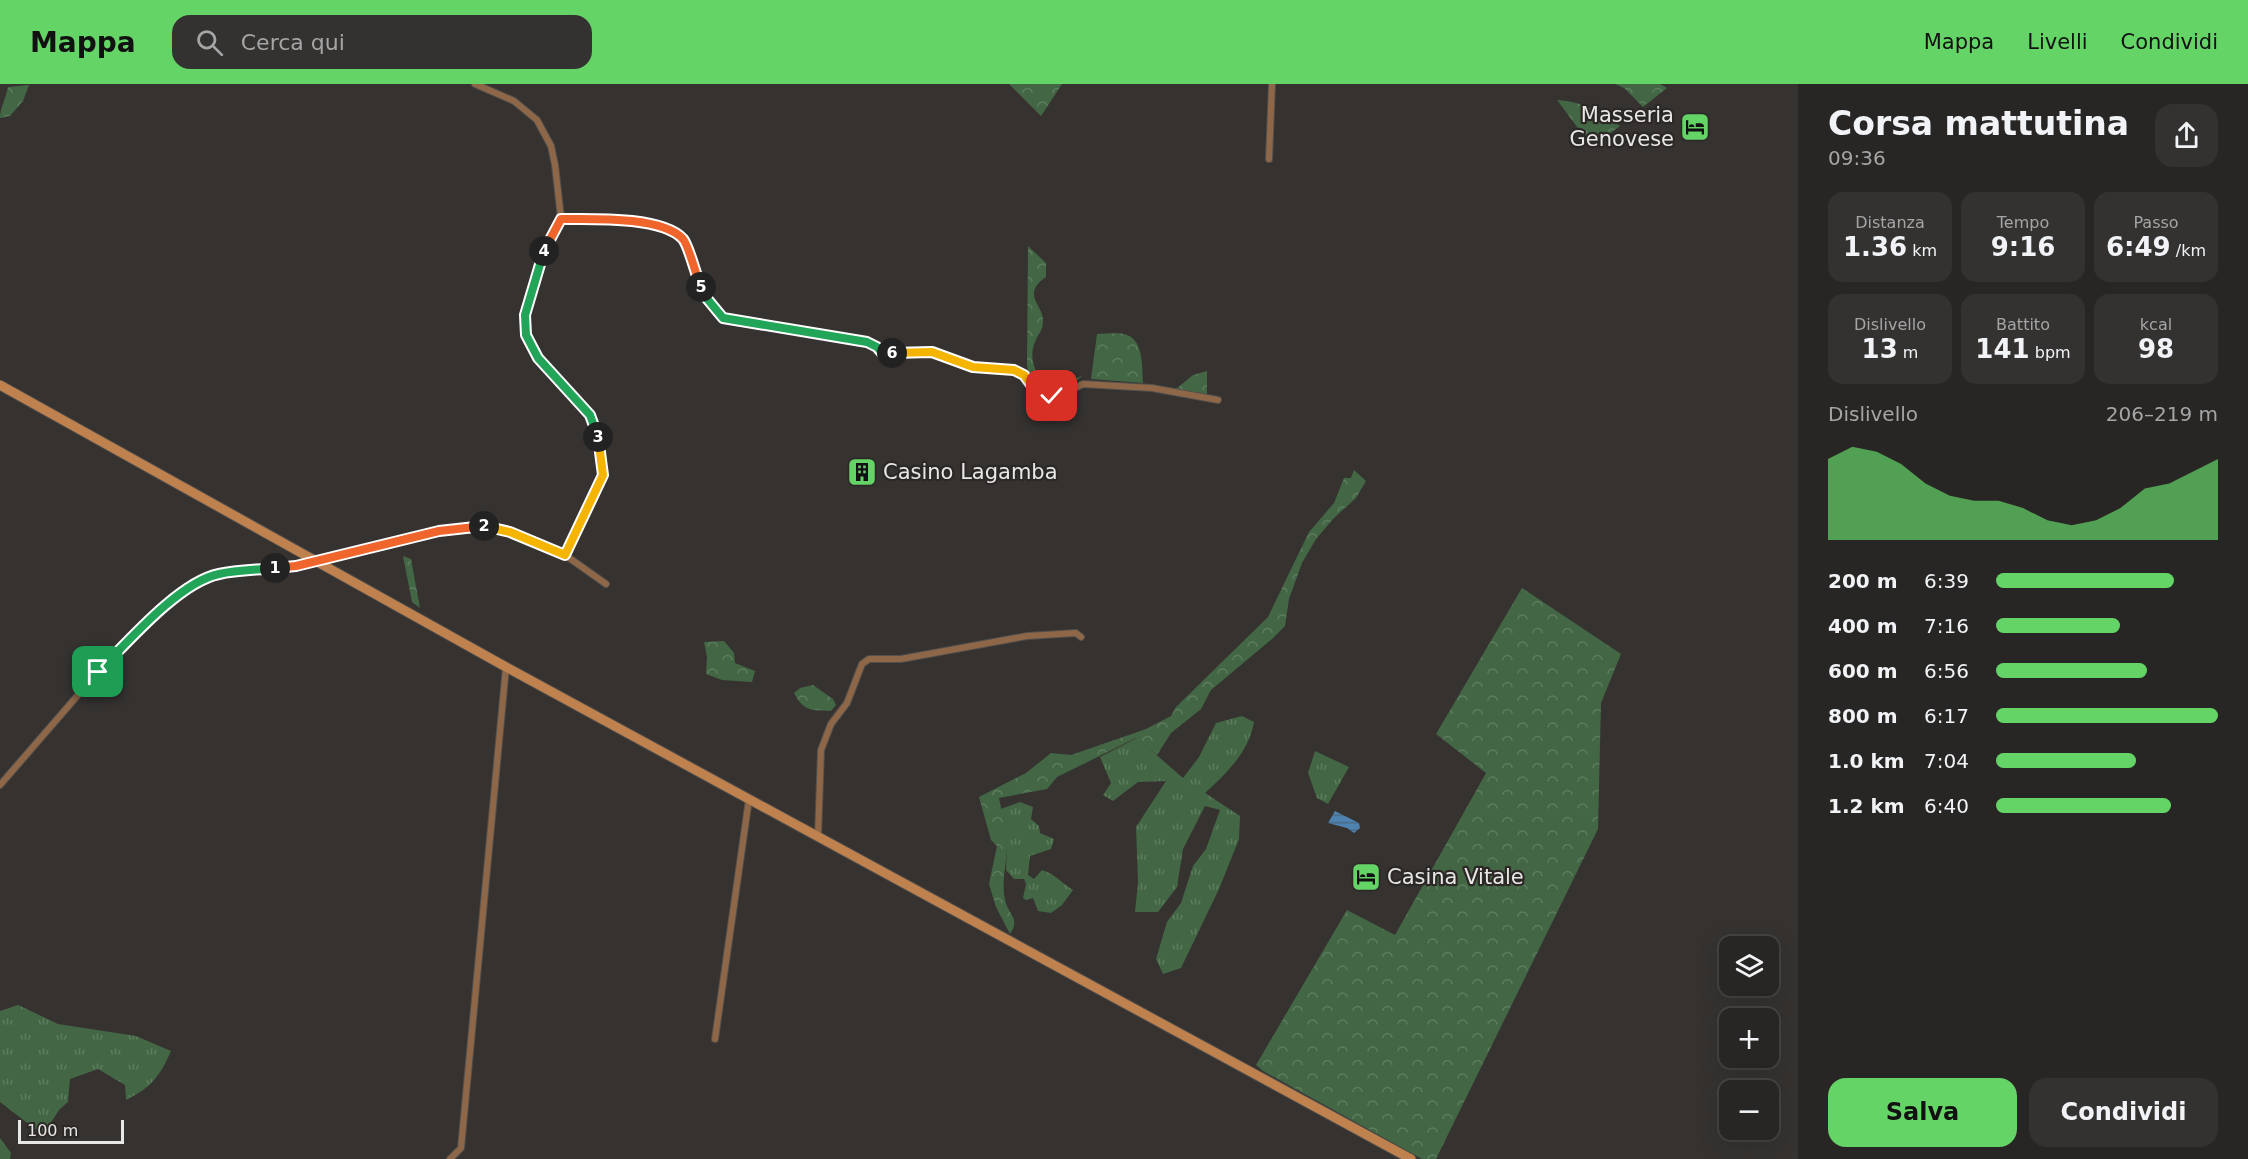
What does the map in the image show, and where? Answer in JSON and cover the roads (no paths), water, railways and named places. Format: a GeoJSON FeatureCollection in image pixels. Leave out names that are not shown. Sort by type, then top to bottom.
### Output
{"type":"FeatureCollection","features":[{"type":"Feature","properties":{"kind":"main road"},"geometry":{"type":"LineString","coordinates":[[0,385],[506,667],[1411,1159]]}},
{"type":"Feature","properties":{"kind":"street"},"geometry":{"type":"LineString","coordinates":[[475,84],[514,101],[537,120],[551,146],[561,219],[540,257],[525,315],[526,335],[538,358],[590,415],[597,431],[603,475],[565,555]]}},
{"type":"Feature","properties":{"kind":"street"},"geometry":{"type":"LineString","coordinates":[[1269,159],[1272,84]]}},
{"type":"Feature","properties":{"kind":"street"},"geometry":{"type":"LineString","coordinates":[[561,219],[616,220],[661,226],[673,231],[684,240],[687,246],[693,269],[704,295],[723,318],[732,321],[867,342],[877,347],[883,354],[932,352],[973,367],[1014,370],[1024,375],[1037,393],[1052,396],[1068,392],[1083,384],[1152,388],[1218,400]]}},
{"type":"Feature","properties":{"kind":"street"},"geometry":{"type":"LineString","coordinates":[[0,785],[98,672],[165,605],[185,590],[217,574],[296,566],[439,531],[489,525],[565,555],[606,584]]}},
{"type":"Feature","properties":{"kind":"street"},"geometry":{"type":"LineString","coordinates":[[818,837],[821,750],[831,724],[847,702],[862,664],[869,659],[902,659],[1027,636],[1076,633],[1081,637]]}},
{"type":"Feature","properties":{"kind":"street"},"geometry":{"type":"LineString","coordinates":[[450,1159],[460,1148],[506,667]]}},
{"type":"Feature","properties":{"kind":"street"},"geometry":{"type":"LineString","coordinates":[[715,1039],[749,799]]}},
{"type":"Feature","properties":{"kind":"water"},"geometry":{"type":"Polygon","coordinates":[[[1335,811],[1359,823],[1360,828],[1354,833],[1347,828],[1328,823],[1335,811]]]}},
{"type":"Feature","properties":{"kind":"place","name":"Masseria Genovese"},"geometry":{"type":"Point","coordinates":[1695,127]}},
{"type":"Feature","properties":{"kind":"place","name":"Casino Lagamba"},"geometry":{"type":"Point","coordinates":[862,472]}},
{"type":"Feature","properties":{"kind":"place","name":"Casina Vitale"},"geometry":{"type":"Point","coordinates":[1366,877]}}]}
